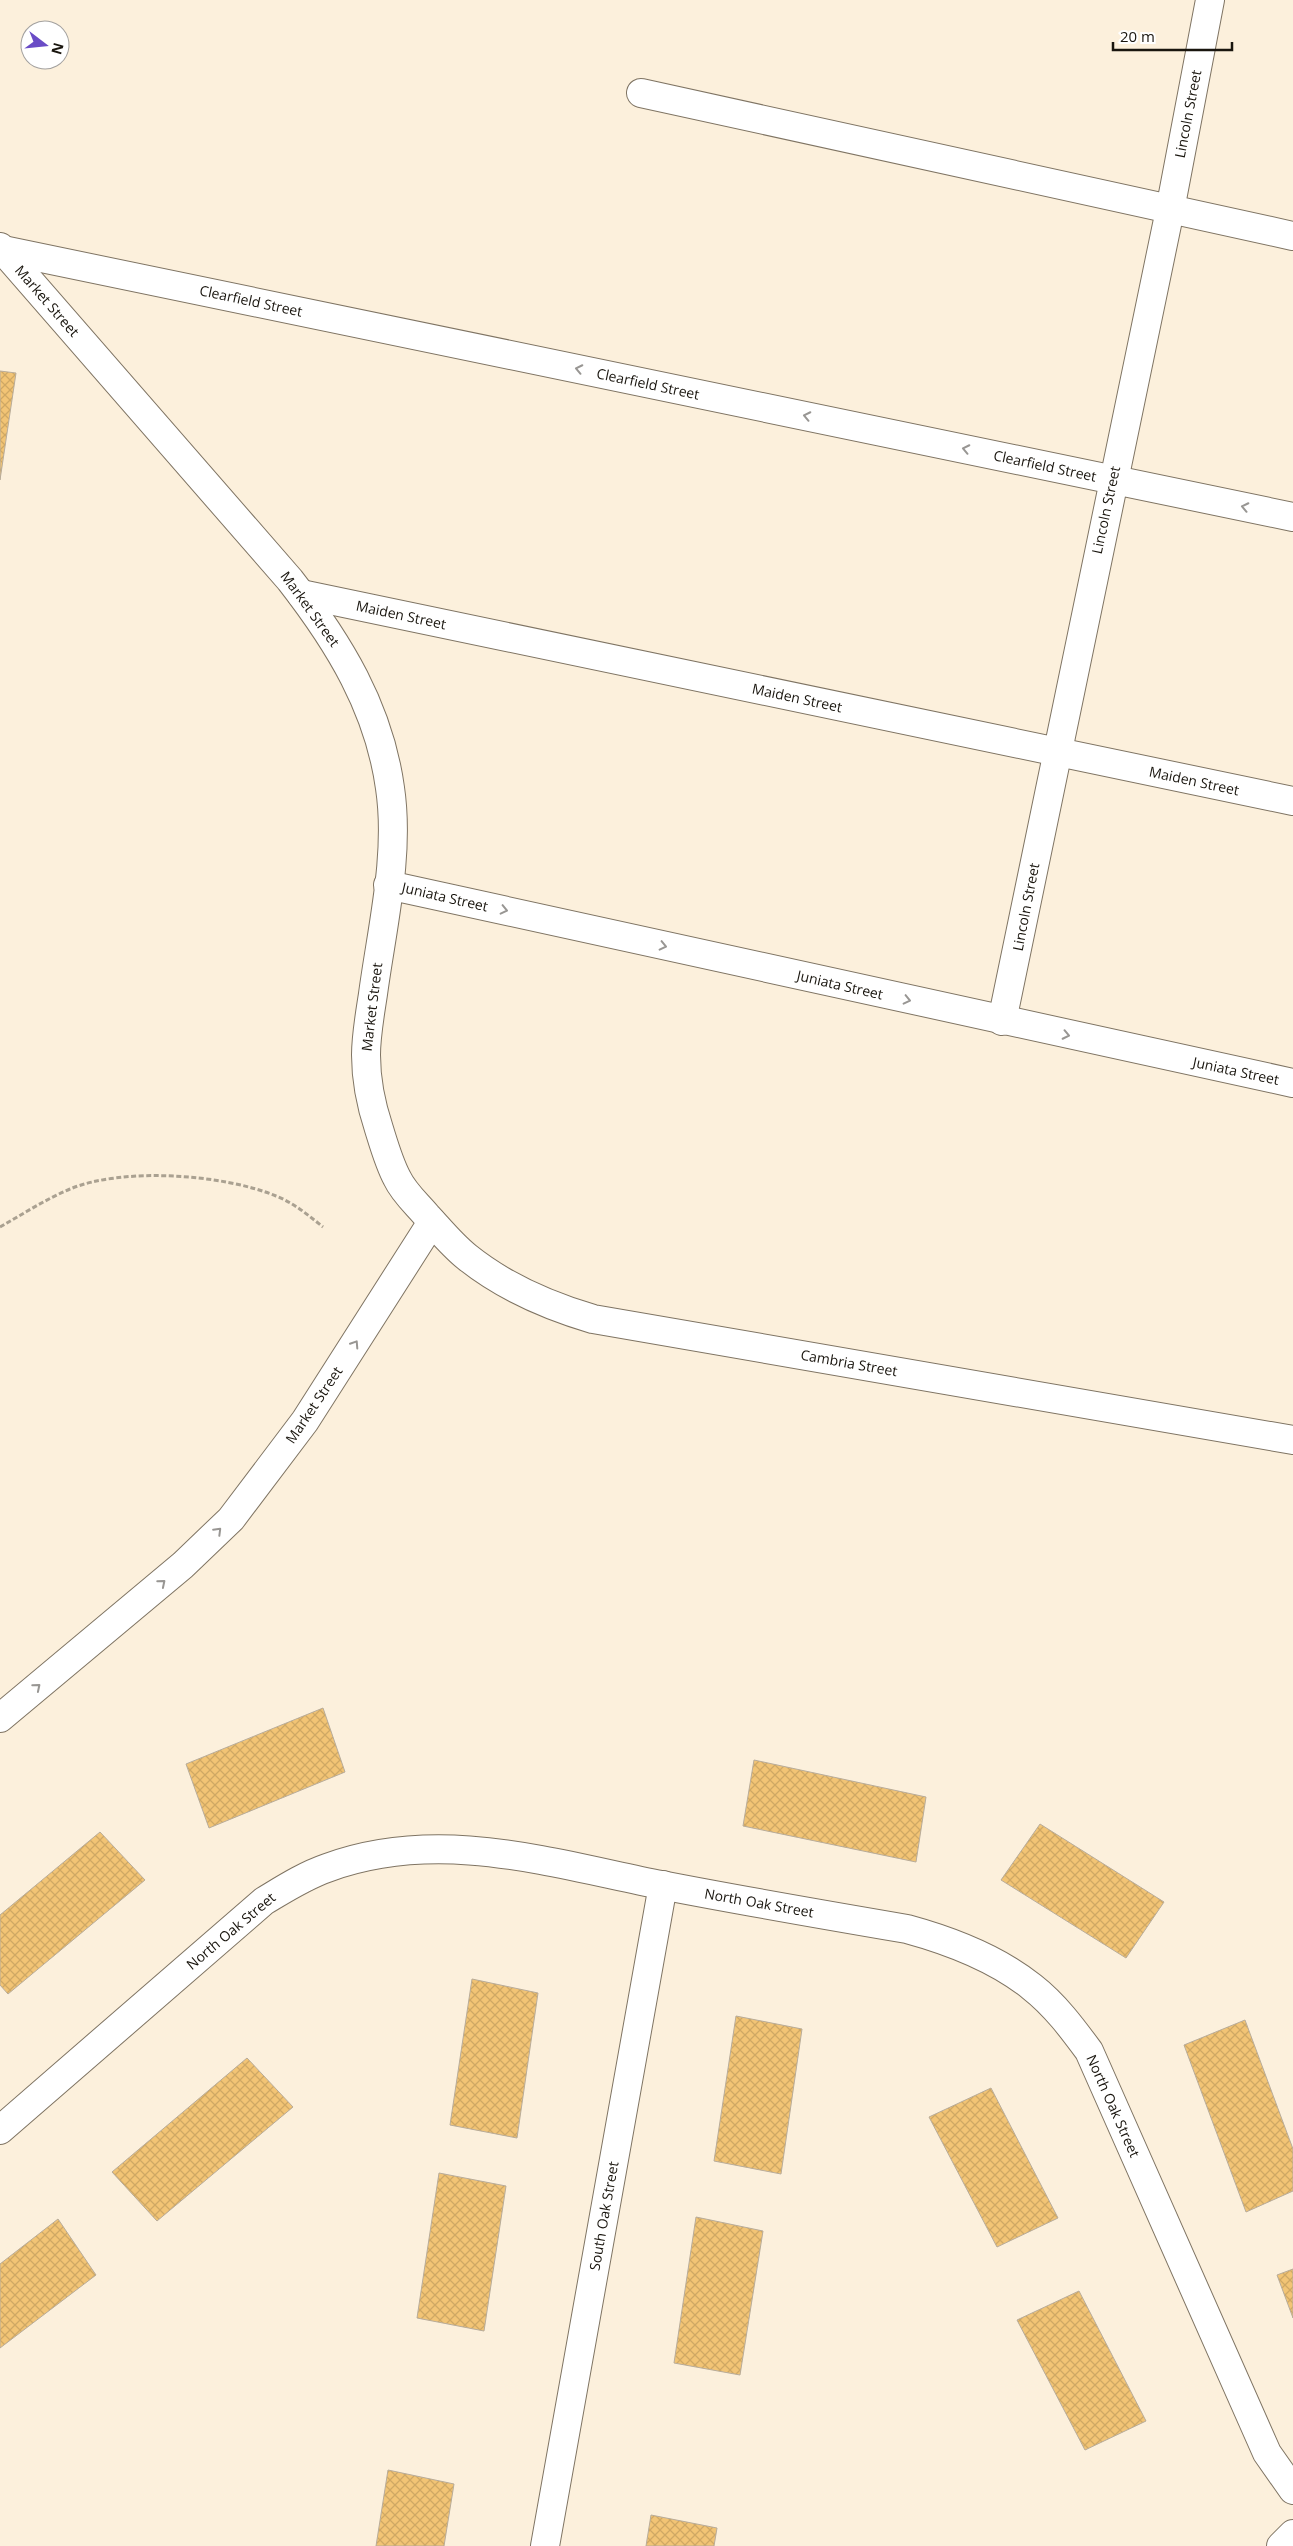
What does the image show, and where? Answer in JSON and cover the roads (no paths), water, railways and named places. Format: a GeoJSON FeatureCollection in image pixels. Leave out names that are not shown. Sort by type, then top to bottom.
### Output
{"type":"FeatureCollection","features":[{"type":"Feature","properties":{"kind":"street","name":"Lincoln Street"},"geometry":{"type":"LineString","coordinates":[[1002,1021],[1112,480],[1170,210],[1210,0]]}},
{"type":"Feature","properties":{"kind":"street"},"geometry":{"type":"LineString","coordinates":[[641,93],[1293,236]]}},
{"type":"Feature","properties":{"kind":"street","name":"Clearfield Street"},"geometry":{"type":"LineString","coordinates":[[2,248],[1293,517]]}},
{"type":"Feature","properties":{"kind":"street","name":"Market Street"},"geometry":{"type":"LineString","coordinates":[[0,1718],[184,1565],[231,1519],[305,1421],[432,1222],[397,1179],[373,1111],[368,1083],[366,1055],[369,1019],[388,885],[393,835],[391,790],[383,746],[367,701],[344,656],[301,594],[2,248]]}},
{"type":"Feature","properties":{"kind":"street","name":"Maiden Street"},"geometry":{"type":"LineString","coordinates":[[301,594],[1293,802]]}},
{"type":"Feature","properties":{"kind":"street","name":"Juniata Street"},"geometry":{"type":"LineString","coordinates":[[388,885],[1002,1021],[1293,1083]]}},
{"type":"Feature","properties":{"kind":"street","name":"Cambria Street"},"geometry":{"type":"LineString","coordinates":[[432,1222],[467,1258],[492,1274],[544,1301],[593,1319],[1293,1440]]}},
{"type":"Feature","properties":{"kind":"street","name":"North Oak Street"},"geometry":{"type":"LineString","coordinates":[[0,2130],[264,1901],[294,1883],[327,1868],[359,1858],[441,1849],[474,1849],[502,1852],[663,1886],[907,1929],[938,1937],[999,1964],[1033,1987],[1063,2017],[1089,2050],[1267,2453],[1293,2490]]}},
{"type":"Feature","properties":{"kind":"street","name":"South Oak Street"},"geometry":{"type":"LineString","coordinates":[[544,2546],[663,1886]]}},
{"type":"Feature","properties":{"kind":"street"},"geometry":{"type":"LineString","coordinates":[[1281,2546],[1293,2534]]}}]}
